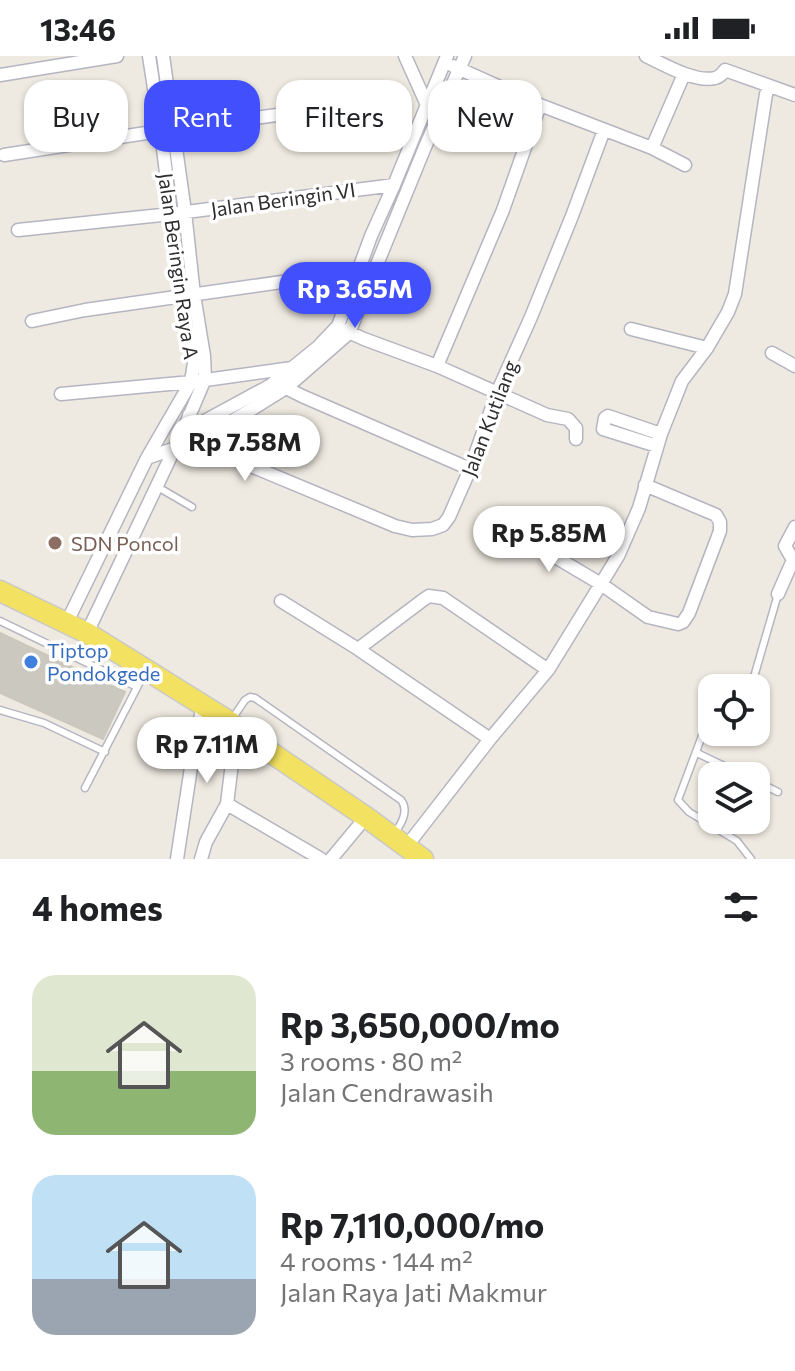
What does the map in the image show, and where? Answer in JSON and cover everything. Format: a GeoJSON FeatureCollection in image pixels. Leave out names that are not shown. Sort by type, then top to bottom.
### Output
{"type":"FeatureCollection","features":[{"type":"Feature","properties":{"kind":"main road"},"geometry":{"type":"LineString","coordinates":[[0,591],[87,633],[142,678],[203,705],[230,722],[406,848]]}},
{"type":"Feature","properties":{"kind":"street"},"geometry":{"type":"LineString","coordinates":[[0,75],[117,56]]}},
{"type":"Feature","properties":{"kind":"street","name":"Jalan Beringin Raya A"},"geometry":{"type":"LineString","coordinates":[[149,56],[154,80]]}},
{"type":"Feature","properties":{"kind":"street"},"geometry":{"type":"LineString","coordinates":[[163,56],[164,80]]}},
{"type":"Feature","properties":{"kind":"street"},"geometry":{"type":"LineString","coordinates":[[405,56],[426,108]]}},
{"type":"Feature","properties":{"kind":"street"},"geometry":{"type":"LineString","coordinates":[[456,80],[465,56]]}},
{"type":"Feature","properties":{"kind":"street"},"geometry":{"type":"LineString","coordinates":[[646,56],[684,74],[715,78],[725,70]]}},
{"type":"Feature","properties":{"kind":"street"},"geometry":{"type":"LineString","coordinates":[[724,56],[725,70]]}},
{"type":"Feature","properties":{"kind":"street"},"geometry":{"type":"LineString","coordinates":[[156,443],[188,425],[283,384],[294,368],[344,330],[371,236],[445,59],[483,80]]}},
{"type":"Feature","properties":{"kind":"street"},"geometry":{"type":"LineString","coordinates":[[725,70],[795,96]]}},
{"type":"Feature","properties":{"kind":"street"},"geometry":{"type":"LineString","coordinates":[[652,148],[684,74]]}},
{"type":"Feature","properties":{"kind":"street"},"geometry":{"type":"LineString","coordinates":[[406,848],[548,670],[618,556],[639,508],[659,440],[682,381],[707,348],[735,294],[766,94]]}},
{"type":"Feature","properties":{"kind":"street"},"geometry":{"type":"LineString","coordinates":[[542,106],[652,148],[685,165]]}},
{"type":"Feature","properties":{"kind":"street","name":"Jalan Kutilang"},"geometry":{"type":"LineString","coordinates":[[188,425],[220,453],[395,526],[412,530],[443,525],[470,469],[497,393],[604,130]]}},
{"type":"Feature","properties":{"kind":"street"},"geometry":{"type":"LineString","coordinates":[[4,155],[144,134]]}},
{"type":"Feature","properties":{"kind":"street"},"geometry":{"type":"LineString","coordinates":[[147,458],[201,439],[283,384],[344,330],[428,142]]}},
{"type":"Feature","properties":{"kind":"street","name":"Jalan Beringin Raya A"},"geometry":{"type":"LineString","coordinates":[[167,152],[171,214],[188,296]]}},
{"type":"Feature","properties":{"kind":"street"},"geometry":{"type":"LineString","coordinates":[[87,633],[172,451],[188,425],[204,356],[188,296],[185,212],[171,152]]}},
{"type":"Feature","properties":{"kind":"street"},"geometry":{"type":"LineString","coordinates":[[437,366],[503,210],[523,152]]}},
{"type":"Feature","properties":{"kind":"street","name":"Jalan Beringin VI"},"geometry":{"type":"LineString","coordinates":[[18,230],[394,185]]}},
{"type":"Feature","properties":{"kind":"street"},"geometry":{"type":"LineString","coordinates":[[32,321],[85,310],[345,273]]}},
{"type":"Feature","properties":{"kind":"street"},"geometry":{"type":"LineString","coordinates":[[631,329],[707,348]]}},
{"type":"Feature","properties":{"kind":"street"},"geometry":{"type":"LineString","coordinates":[[344,330],[437,366],[547,415],[568,419],[576,428],[576,439]]}},
{"type":"Feature","properties":{"kind":"street"},"geometry":{"type":"LineString","coordinates":[[772,353],[795,366]]}},
{"type":"Feature","properties":{"kind":"street"},"geometry":{"type":"LineString","coordinates":[[61,394],[294,368]]}},
{"type":"Feature","properties":{"kind":"street"},"geometry":{"type":"LineString","coordinates":[[67,622],[147,458],[198,380]]}},
{"type":"Feature","properties":{"kind":"street"},"geometry":{"type":"LineString","coordinates":[[283,384],[470,469]]}},
{"type":"Feature","properties":{"kind":"street"},"geometry":{"type":"LineString","coordinates":[[515,533],[601,584],[648,617],[678,624],[689,613],[720,531],[720,522],[716,515],[645,485]]}},
{"type":"Feature","properties":{"kind":"street"},"geometry":{"type":"LineString","coordinates":[[778,594],[793,560],[785,546],[795,527]]}},
{"type":"Feature","properties":{"kind":"street"},"geometry":{"type":"LineString","coordinates":[[358,649],[423,600],[435,596],[443,598],[548,670]]}},
{"type":"Feature","properties":{"kind":"street"},"geometry":{"type":"LineString","coordinates":[[281,601],[490,739]]}},
{"type":"Feature","properties":{"kind":"street"},"geometry":{"type":"LineString","coordinates":[[177,859],[203,705]]}},
{"type":"Feature","properties":{"kind":"street"},"geometry":{"type":"LineString","coordinates":[[201,859],[206,842],[227,804],[232,763],[248,737]]}},
{"type":"Feature","properties":{"kind":"street"},"geometry":{"type":"LineString","coordinates":[[227,804],[321,859]]}},
{"type":"Feature","properties":{"kind":"street"},"geometry":{"type":"LineString","coordinates":[[331,859],[366,817]]}},
{"type":"Feature","properties":{"kind":"lane"},"geometry":{"type":"LineString","coordinates":[[156,486],[192,507]]}},
{"type":"Feature","properties":{"kind":"lane"},"geometry":{"type":"LineString","coordinates":[[755,674],[778,594]]}},
{"type":"Feature","properties":{"kind":"lane"},"geometry":{"type":"LineString","coordinates":[[0,621],[142,678],[85,788]]}},
{"type":"Feature","properties":{"kind":"lane"},"geometry":{"type":"LineString","coordinates":[[230,722],[245,700],[255,698],[388,791],[405,805],[397,830],[406,848]]}},
{"type":"Feature","properties":{"kind":"lane"},"geometry":{"type":"LineString","coordinates":[[0,710],[44,723],[105,752]]}},
{"type":"Feature","properties":{"kind":"lane"},"geometry":{"type":"LineString","coordinates":[[699,746],[678,800],[689,812],[737,841],[751,859]]}},
{"type":"Feature","properties":{"kind":"lane"},"geometry":{"type":"LineString","coordinates":[[697,753],[716,762]]}},
{"type":"Feature","properties":{"kind":"lane"},"geometry":{"type":"LineString","coordinates":[[770,788],[778,792]]}},
{"type":"Feature","properties":{"kind":"building","name":"Tiptop Pondokgede"},"geometry":{"type":"Polygon","coordinates":[[[0,633],[125,692],[103,739],[0,693],[0,633]]]}},
{"type":"Feature","properties":{"kind":"place","name":"SDN Poncol"},"geometry":{"type":"Point","coordinates":[55,543]}},
{"type":"Feature","properties":{"kind":"place","name":"Tiptop Pondokgede"},"geometry":{"type":"Point","coordinates":[31,662]}}]}
